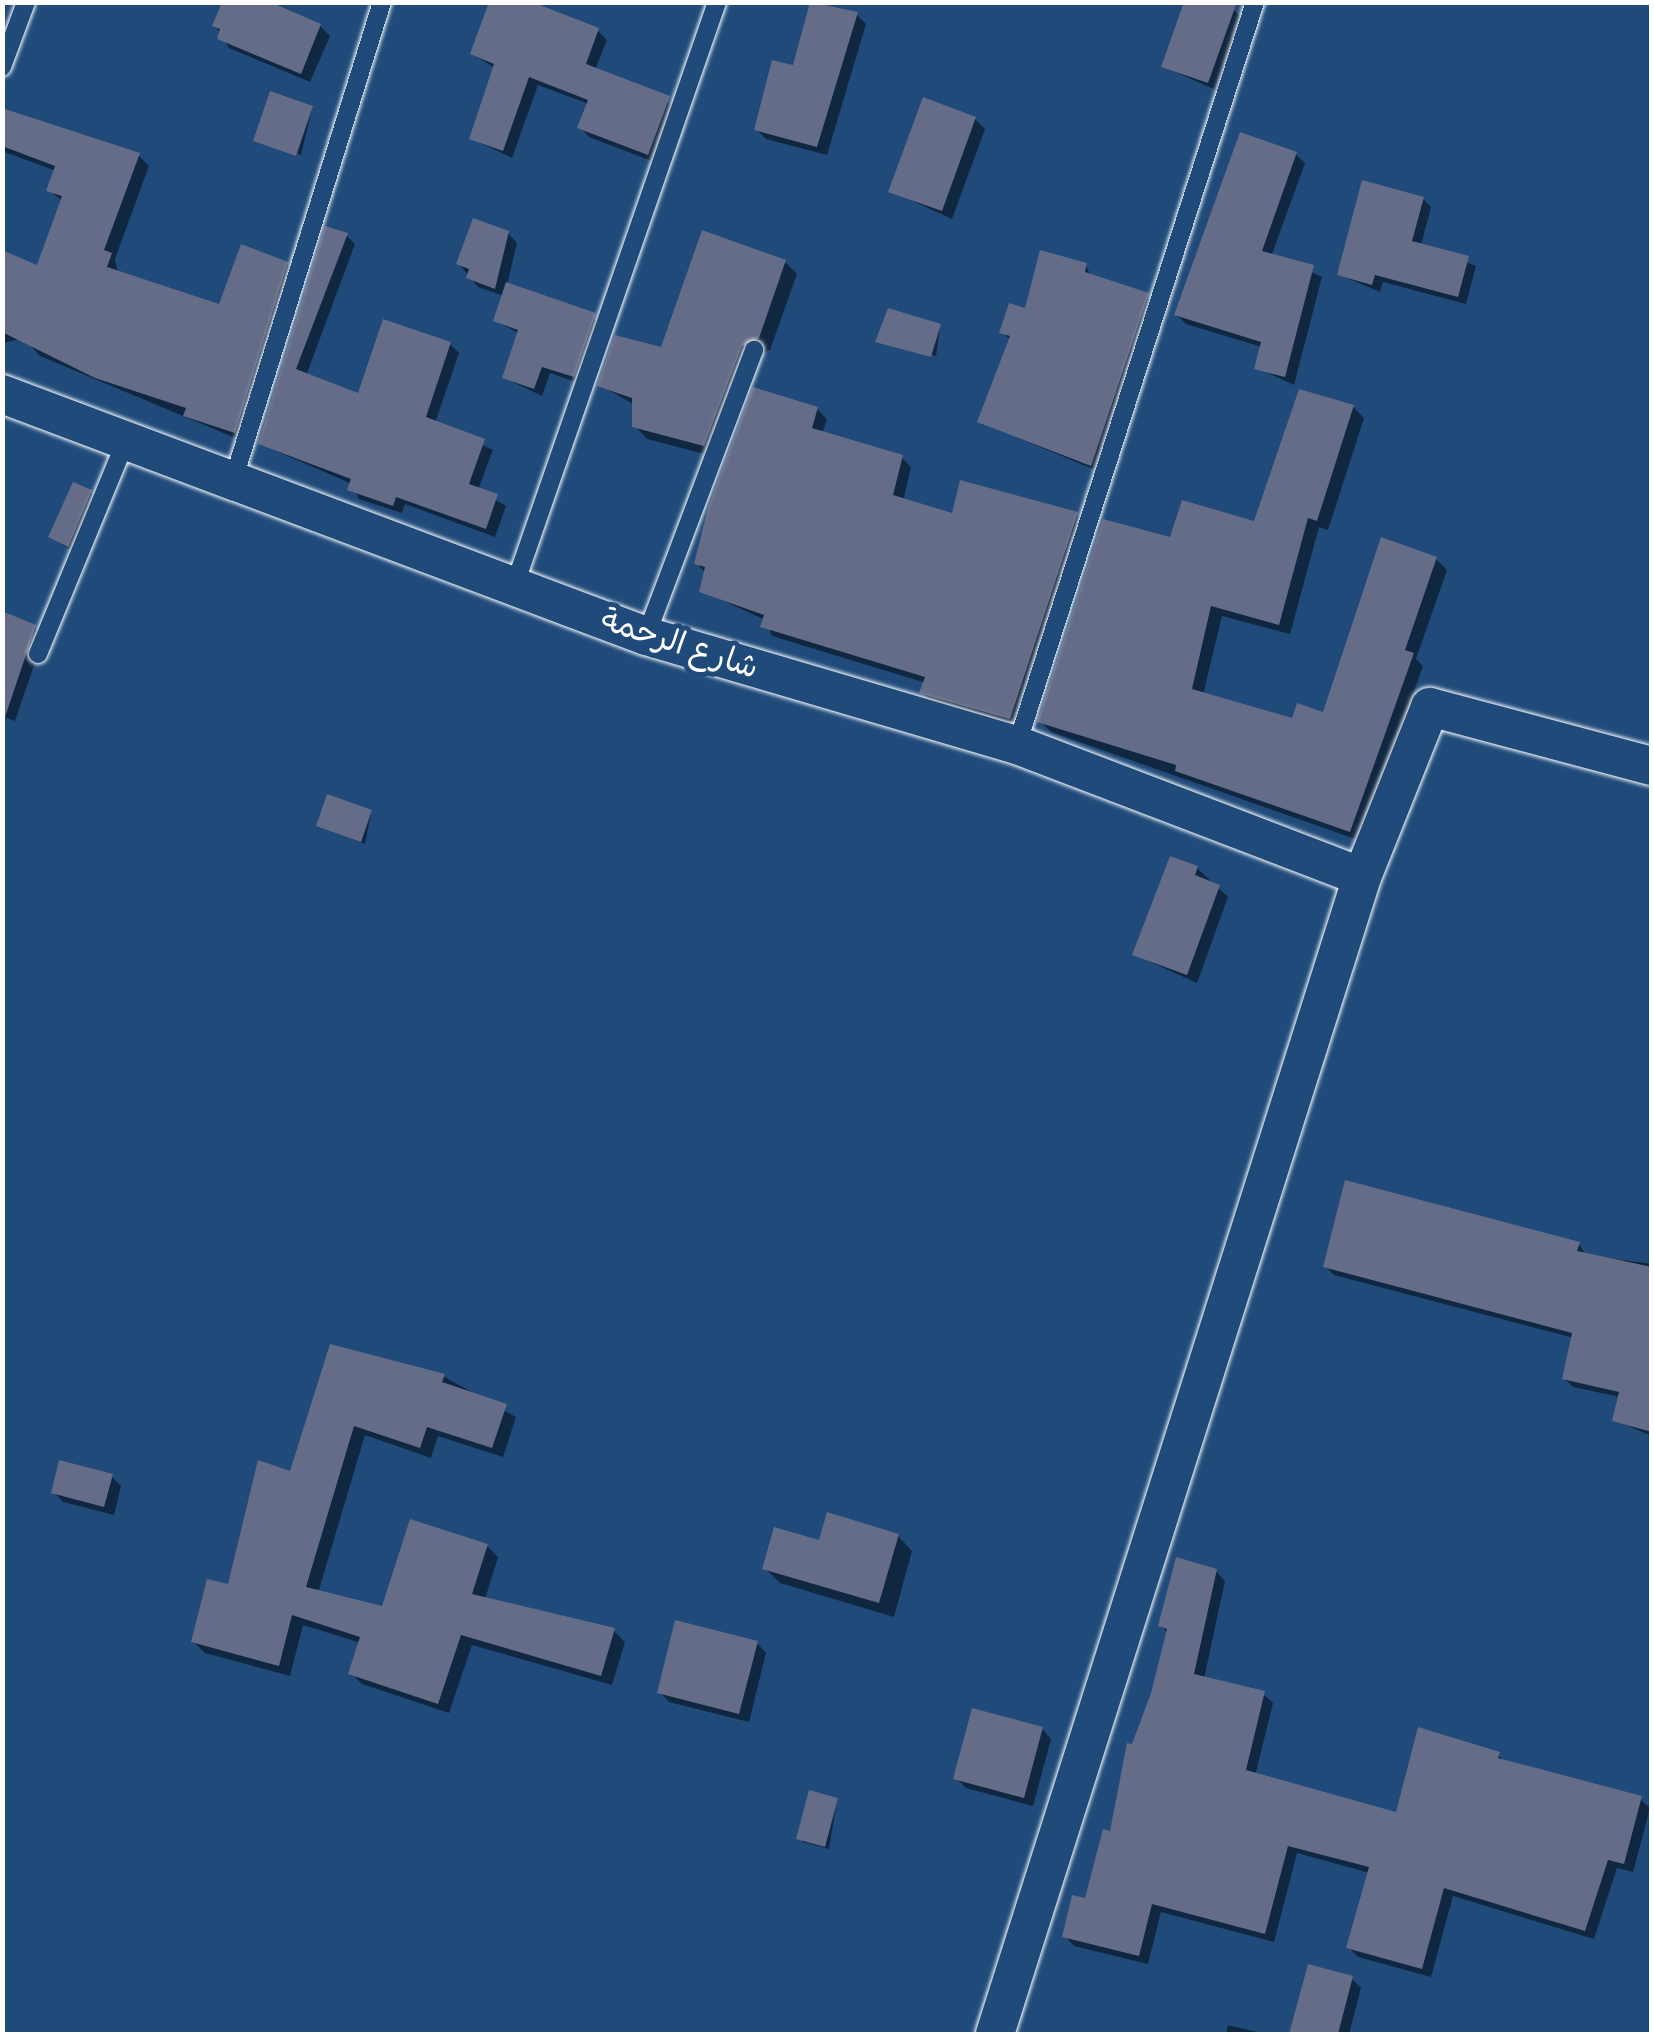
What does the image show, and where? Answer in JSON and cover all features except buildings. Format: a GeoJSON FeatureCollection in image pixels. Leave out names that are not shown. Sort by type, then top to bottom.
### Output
{"type":"FeatureCollection","features":[{"type":"Feature","properties":{"kind":"street","name":"شارع الرحمة"},"geometry":{"type":"LineString","coordinates":[[2,394],[646,636],[1017,745],[1362,877]]}},
{"type":"Feature","properties":{"kind":"street"},"geometry":{"type":"LineString","coordinates":[[995,2034],[1362,877],[1430,706],[1652,766]]}},
{"type":"Feature","properties":{"kind":"lane"},"geometry":{"type":"LineString","coordinates":[[2,67],[26,2]]}},
{"type":"Feature","properties":{"kind":"lane"},"geometry":{"type":"LineString","coordinates":[[233,481],[382,2]]}},
{"type":"Feature","properties":{"kind":"lane"},"geometry":{"type":"LineString","coordinates":[[514,587],[717,2]]}},
{"type":"Feature","properties":{"kind":"lane"},"geometry":{"type":"LineString","coordinates":[[1017,745],[1256,2]]}},
{"type":"Feature","properties":{"kind":"lane"},"geometry":{"type":"LineString","coordinates":[[646,636],[754,350]]}},
{"type":"Feature","properties":{"kind":"lane"},"geometry":{"type":"LineString","coordinates":[[38,654],[126,440]]}}]}
